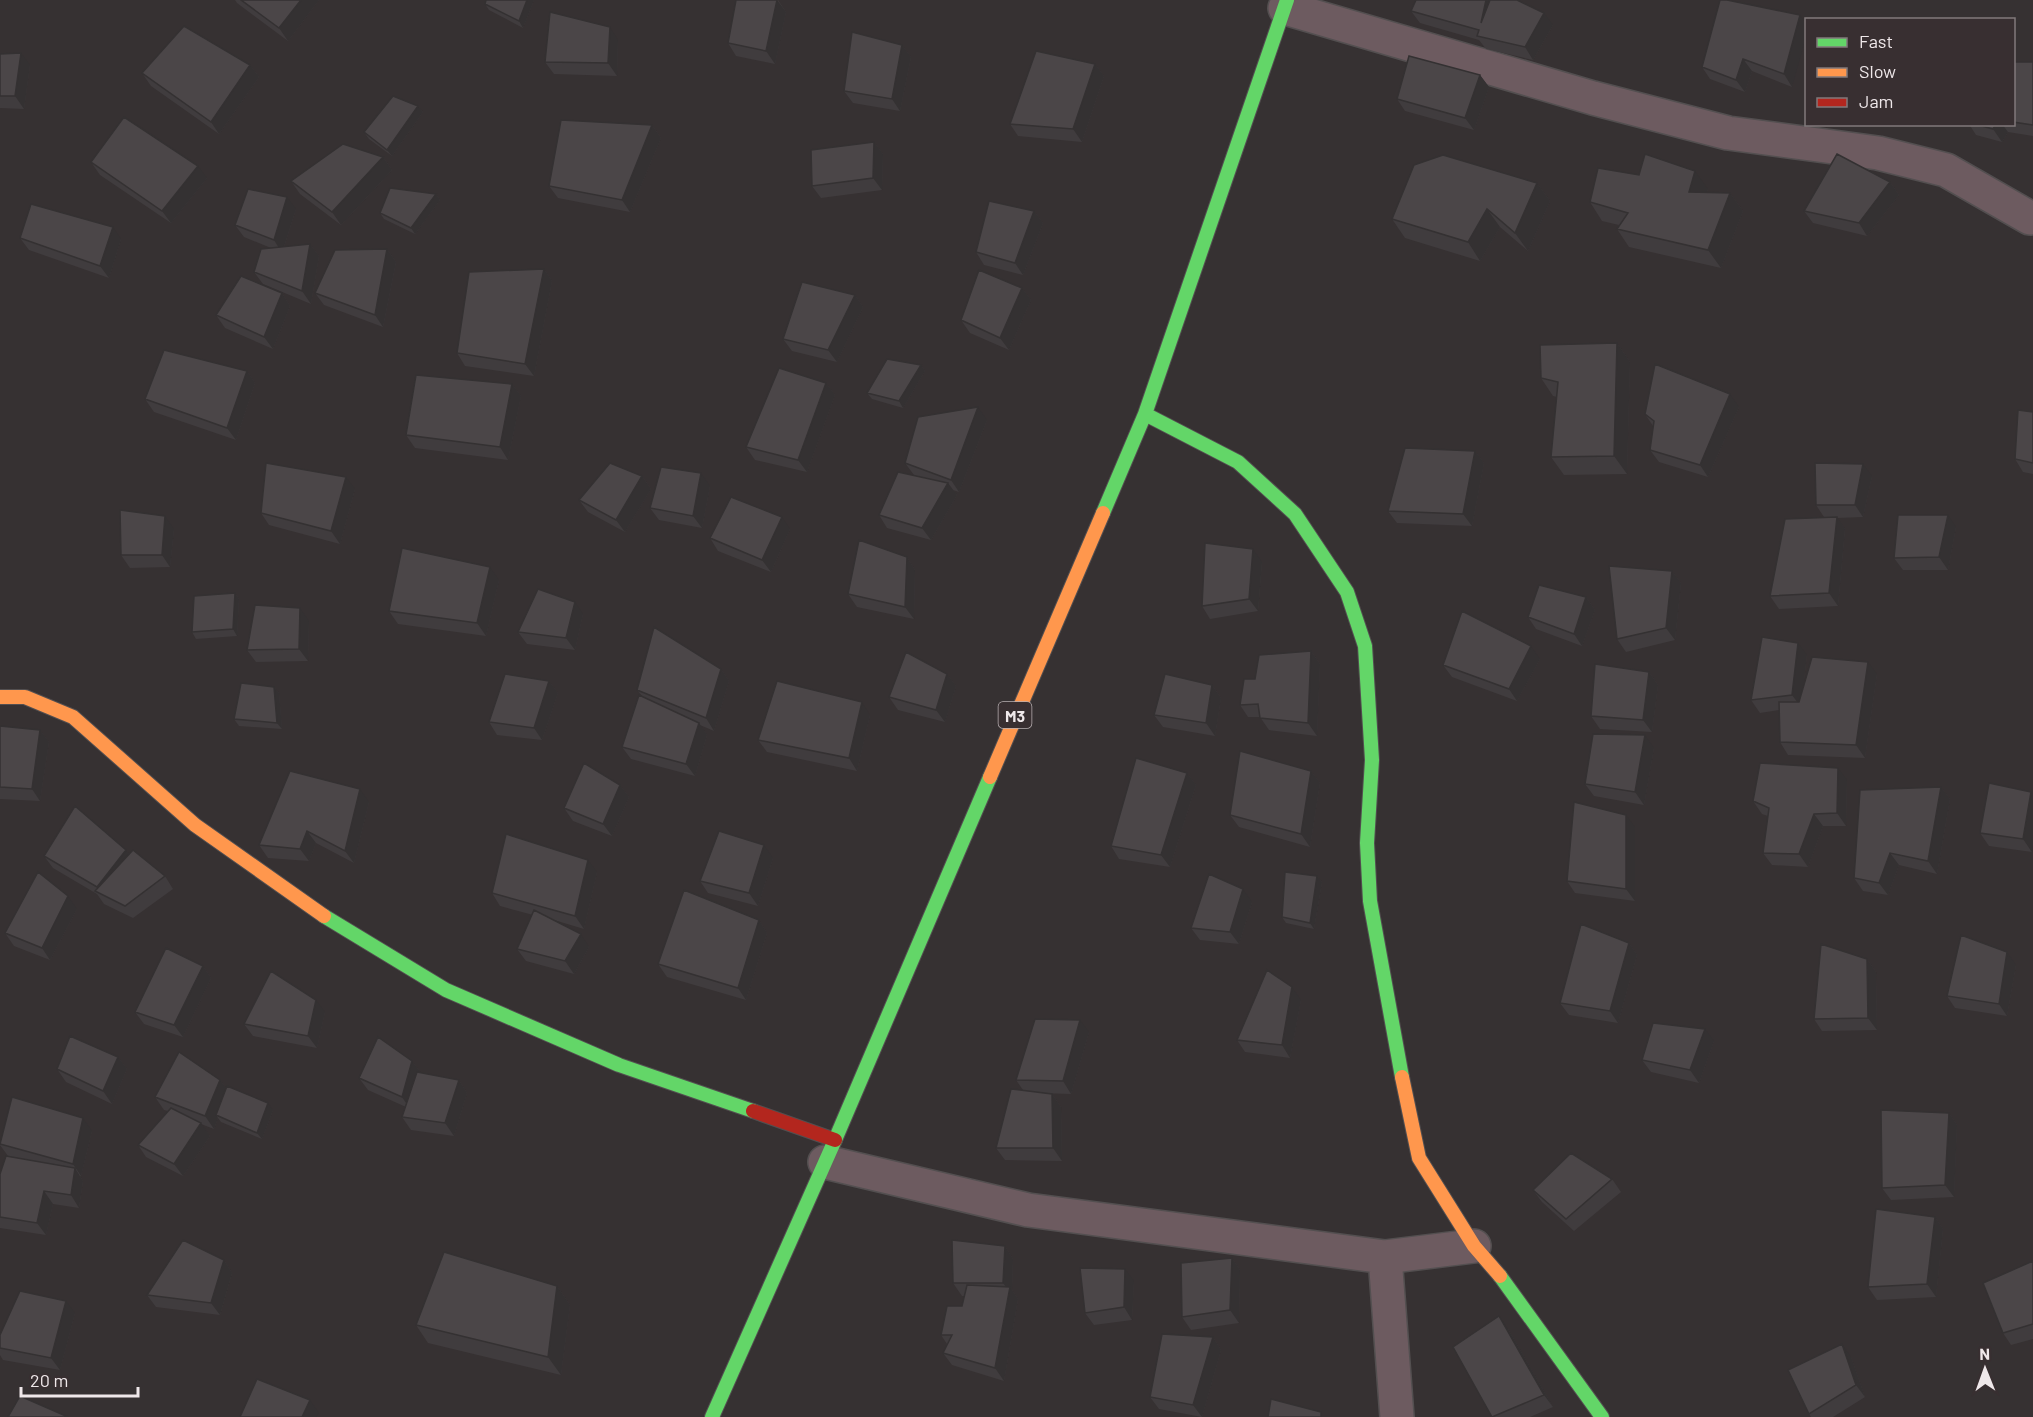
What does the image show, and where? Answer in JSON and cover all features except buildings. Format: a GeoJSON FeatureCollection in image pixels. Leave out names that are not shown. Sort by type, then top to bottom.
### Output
{"type":"FeatureCollection","features":[{"type":"Feature","properties":{"kind":"street"},"geometry":{"type":"LineString","coordinates":[[1286,4],[1593,99],[1728,133],[1878,153],[1946,170],[2030,218]]}},
{"type":"Feature","properties":{"kind":"street","name":"M3"},"geometry":{"type":"LineString","coordinates":[[712,1417],[830,1151],[1145,414],[1286,4]]}},
{"type":"Feature","properties":{"kind":"street"},"geometry":{"type":"LineString","coordinates":[[1145,414],[1238,462],[1295,514],[1347,592],[1365,646],[1372,760],[1367,843],[1370,901],[1419,1158],[1473,1246],[1503,1279],[1602,1417]]}},
{"type":"Feature","properties":{"kind":"street"},"geometry":{"type":"LineString","coordinates":[[0,697],[25,697],[73,717],[195,825],[314,910],[446,990],[619,1065],[830,1151],[1028,1210],[1385,1257],[1473,1246]]}},
{"type":"Feature","properties":{"kind":"street"},"geometry":{"type":"LineString","coordinates":[[1385,1257],[1397,1417]]}},
{"type":"Feature","properties":{"kind":"traffic: fast"},"geometry":{"type":"LineString","coordinates":[[1103,513],[1145,414],[1287,0]]}},
{"type":"Feature","properties":{"kind":"traffic: fast"},"geometry":{"type":"LineString","coordinates":[[1145,414],[1238,462],[1295,514],[1347,592],[1365,646],[1372,760],[1367,843],[1370,901],[1402,1077]]}},
{"type":"Feature","properties":{"kind":"traffic: fast"},"geometry":{"type":"LineString","coordinates":[[712,1417],[835,1140],[990,777]]}},
{"type":"Feature","properties":{"kind":"traffic: fast"},"geometry":{"type":"LineString","coordinates":[[324,916],[446,990],[619,1065],[753,1111]]}},
{"type":"Feature","properties":{"kind":"traffic: fast"},"geometry":{"type":"LineString","coordinates":[[1500,1276],[1602,1417]]}},
{"type":"Feature","properties":{"kind":"traffic: slow"},"geometry":{"type":"LineString","coordinates":[[990,777],[1103,513]]}},
{"type":"Feature","properties":{"kind":"traffic: slow"},"geometry":{"type":"LineString","coordinates":[[0,697],[25,697],[73,717],[195,825],[324,916]]}},
{"type":"Feature","properties":{"kind":"traffic: slow"},"geometry":{"type":"LineString","coordinates":[[1402,1077],[1419,1158],[1474,1246],[1500,1276]]}},
{"type":"Feature","properties":{"kind":"traffic: jam"},"geometry":{"type":"LineString","coordinates":[[753,1111],[835,1140]]}}]}
